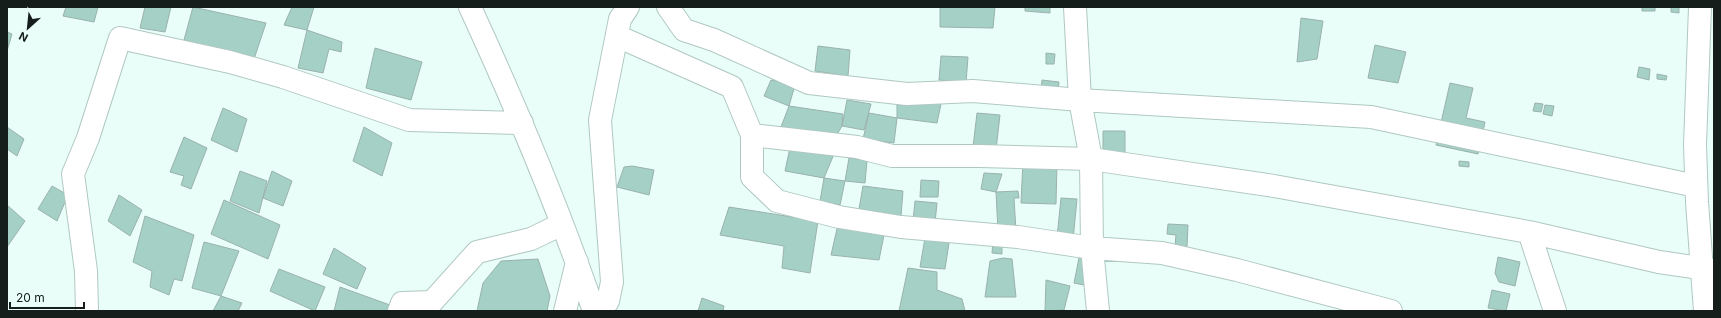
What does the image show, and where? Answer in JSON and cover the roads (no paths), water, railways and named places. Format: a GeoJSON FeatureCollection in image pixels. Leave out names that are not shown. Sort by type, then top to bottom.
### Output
{"type":"FeatureCollection","features":[{"type":"Feature","properties":{"kind":"street"},"geometry":{"type":"LineString","coordinates":[[470,7],[522,123],[577,262],[594,311]]}},
{"type":"Feature","properties":{"kind":"street"},"geometry":{"type":"LineString","coordinates":[[601,311],[608,301],[612,282],[600,120],[618,36],[620,19],[628,7]]}},
{"type":"Feature","properties":{"kind":"street"},"geometry":{"type":"LineString","coordinates":[[668,7],[684,30],[714,40],[809,83],[907,94],[973,90],[1080,100],[1371,117],[1696,186]]}},
{"type":"Feature","properties":{"kind":"street"},"geometry":{"type":"LineString","coordinates":[[1075,7],[1080,100],[1091,160],[1092,248],[1098,311]]}},
{"type":"Feature","properties":{"kind":"street"},"geometry":{"type":"LineString","coordinates":[[1700,7],[1706,51],[1696,186],[1708,270],[1705,311]]}},
{"type":"Feature","properties":{"kind":"street"},"geometry":{"type":"LineString","coordinates":[[618,36],[732,87],[752,135],[752,177],[777,201],[839,216],[902,227],[1018,237],[1092,248],[1162,254],[1237,270],[1391,311]]}},
{"type":"Feature","properties":{"kind":"street"},"geometry":{"type":"LineString","coordinates":[[87,311],[86,271],[73,174],[88,138],[120,38],[230,62],[283,77],[409,120],[522,123]]}},
{"type":"Feature","properties":{"kind":"street"},"geometry":{"type":"LineString","coordinates":[[752,135],[857,147],[892,156],[979,156],[1091,160],[1274,186],[1529,232],[1624,254],[1708,270]]}},
{"type":"Feature","properties":{"kind":"street"},"geometry":{"type":"LineString","coordinates":[[399,311],[402,303],[432,302],[477,252],[530,239],[562,224]]}},
{"type":"Feature","properties":{"kind":"street"},"geometry":{"type":"LineString","coordinates":[[1529,232],[1555,311]]}},
{"type":"Feature","properties":{"kind":"street"},"geometry":{"type":"LineString","coordinates":[[565,311],[577,262]]}}]}
